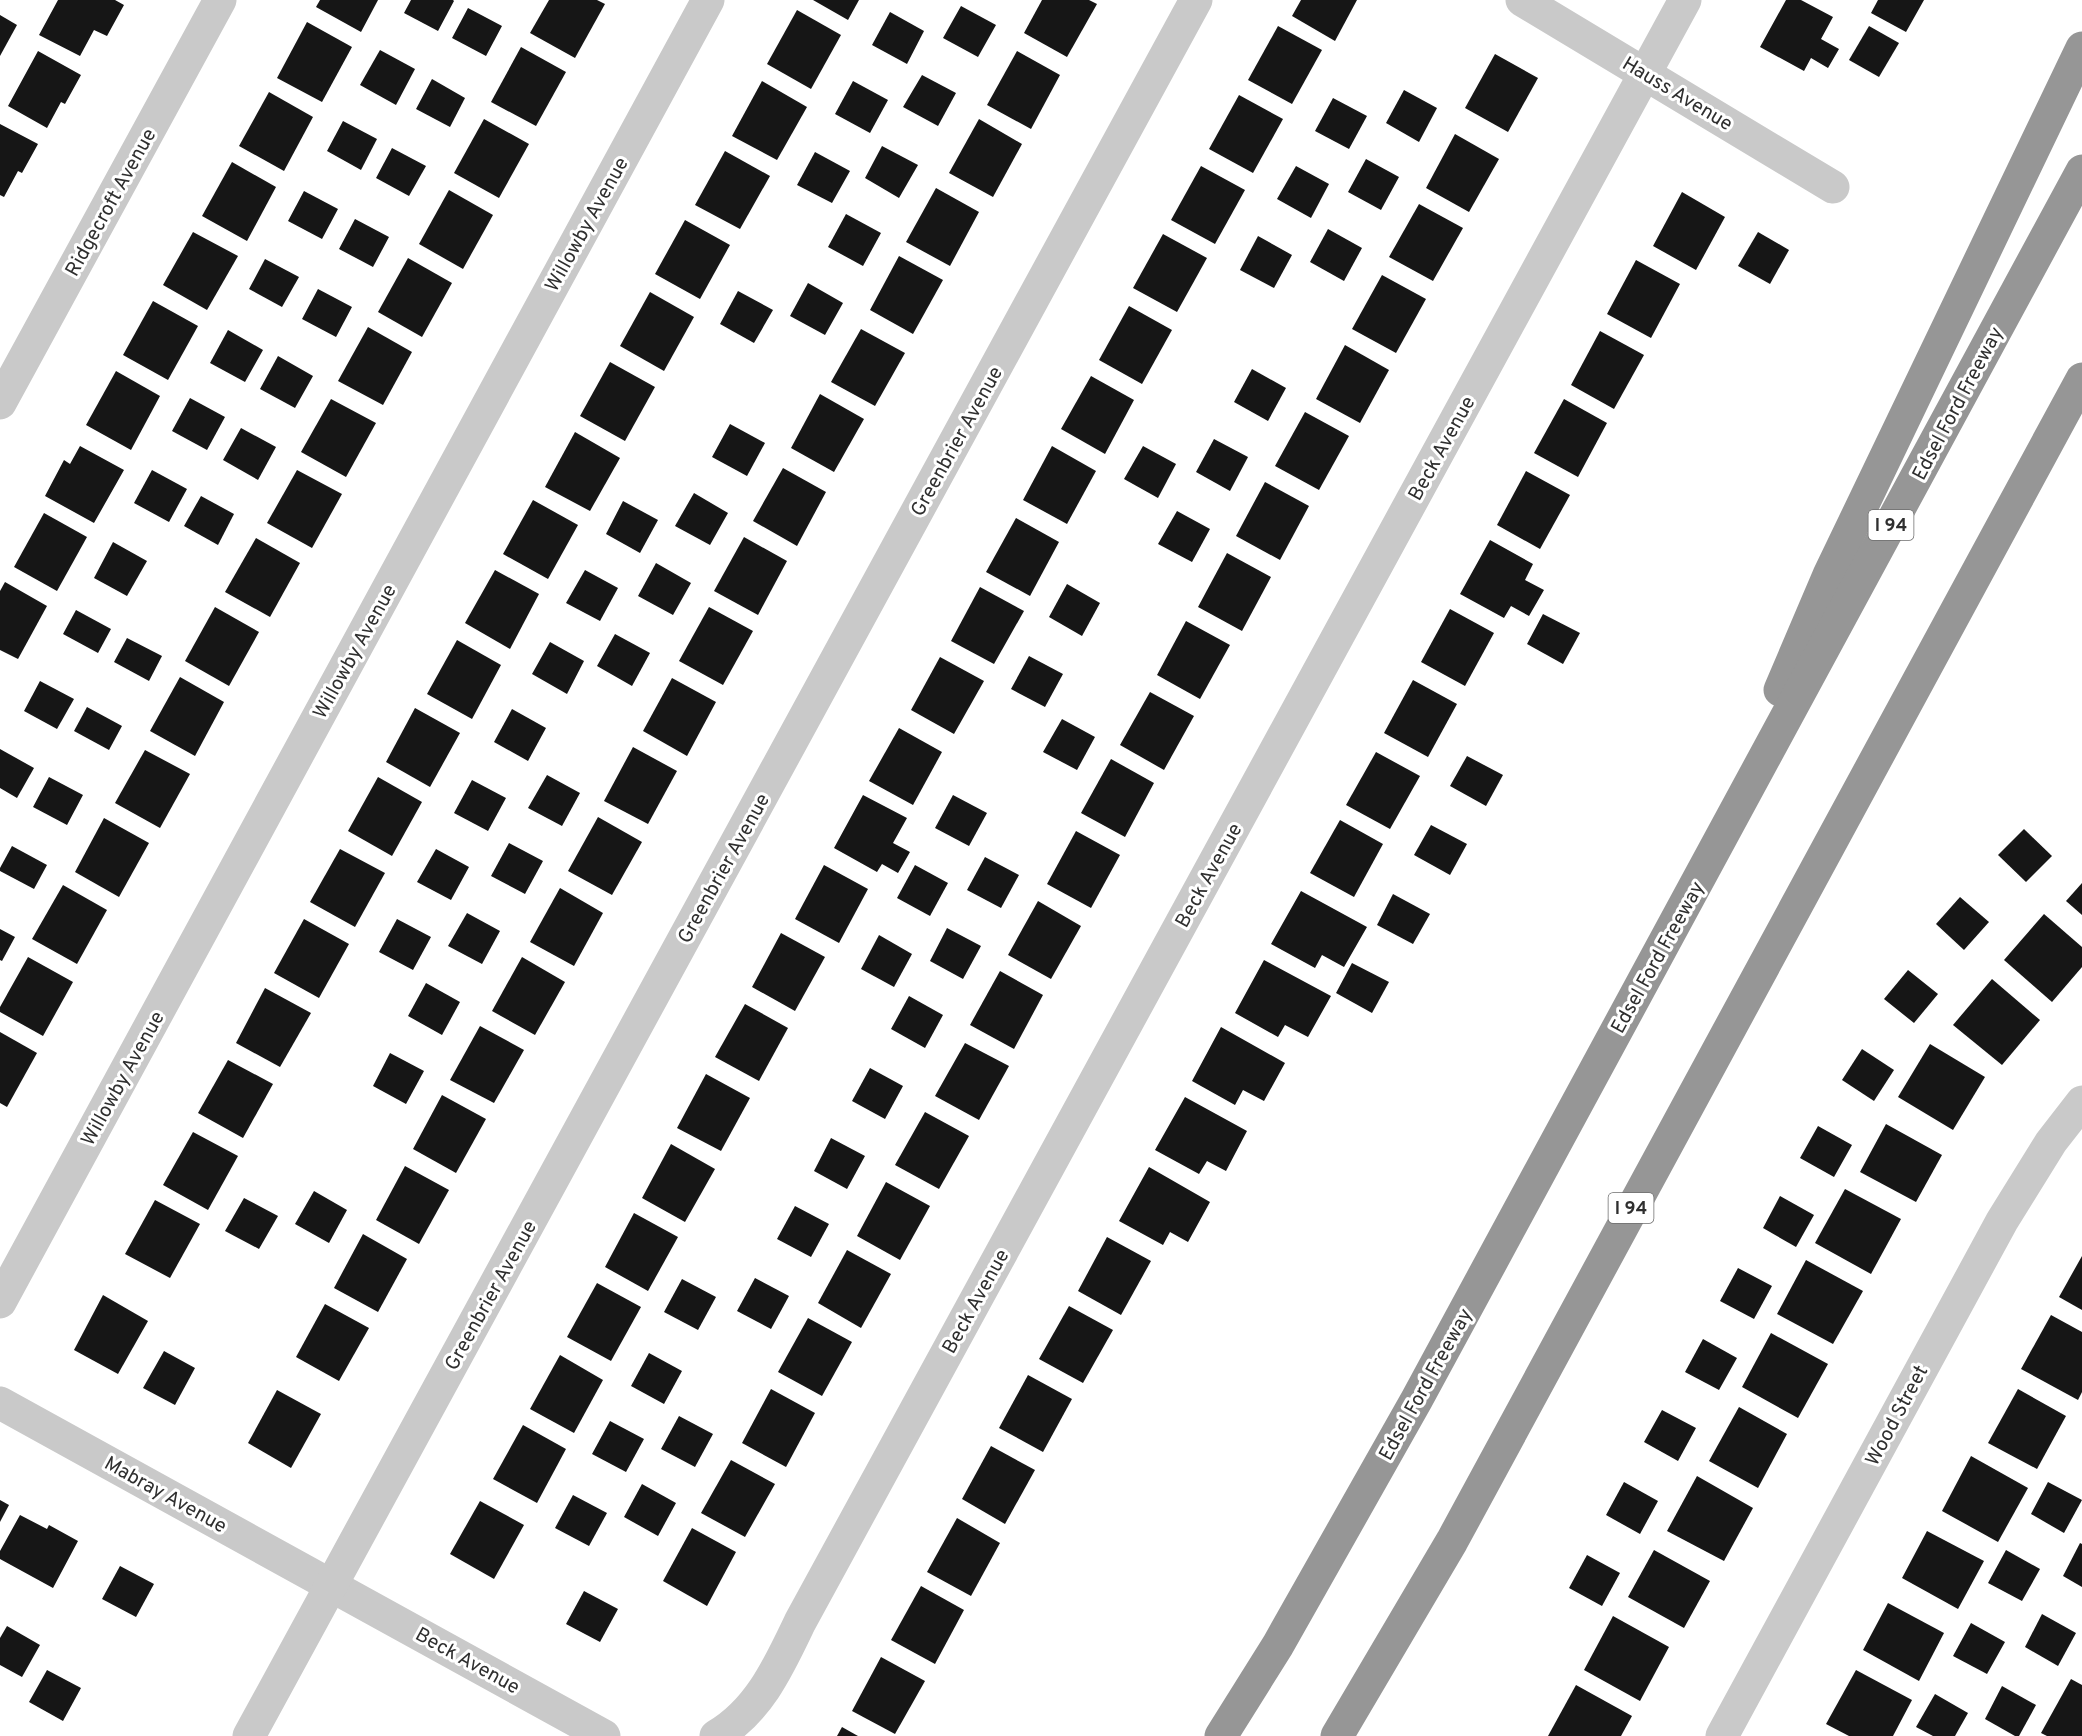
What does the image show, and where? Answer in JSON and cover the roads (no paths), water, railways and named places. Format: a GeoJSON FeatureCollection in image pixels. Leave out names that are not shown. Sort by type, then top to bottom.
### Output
{"type":"FeatureCollection","features":[{"type":"Feature","properties":{"kind":"highway"},"geometry":{"type":"LineString","coordinates":[[1700,880],[1829,575],[2082,48]]}},
{"type":"Feature","properties":{"kind":"highway","name":"Edsel Ford Freeway"},"geometry":{"type":"LineString","coordinates":[[1221,1736],[1278,1645],[1417,1399],[2082,171]]}},
{"type":"Feature","properties":{"kind":"highway","name":"I 94"},"geometry":{"type":"LineString","coordinates":[[1337,1736],[1452,1541],[2082,379]]}},
{"type":"Feature","properties":{"kind":"highway"},"geometry":{"type":"LineString","coordinates":[[1920,677],[2082,424]]}},
{"type":"Feature","properties":{"kind":"street","name":"Ridgecroft Avenue"},"geometry":{"type":"LineString","coordinates":[[0,403],[220,0]]}},
{"type":"Feature","properties":{"kind":"street","name":"Willowby Avenue"},"geometry":{"type":"LineString","coordinates":[[0,1302],[708,0]]}},
{"type":"Feature","properties":{"kind":"street","name":"Greenbrier Avenue"},"geometry":{"type":"LineString","coordinates":[[249,1736],[1196,0]]}},
{"type":"Feature","properties":{"kind":"street","name":"Hauss Avenue"},"geometry":{"type":"LineString","coordinates":[[1522,0],[1833,187]]}},
{"type":"Feature","properties":{"kind":"street","name":"Beck Avenue"},"geometry":{"type":"LineString","coordinates":[[716,1736],[749,1711],[778,1667],[806,1611],[1685,0]]}},
{"type":"Feature","properties":{"kind":"street","name":"Wood Street"},"geometry":{"type":"LineString","coordinates":[[1722,1736],[2002,1221],[2051,1142],[2082,1102]]}},
{"type":"Feature","properties":{"kind":"street","name":"Mabray Avenue"},"geometry":{"type":"LineString","coordinates":[[0,1403],[332,1585]]}},
{"type":"Feature","properties":{"kind":"street","name":"Beck Avenue"},"geometry":{"type":"LineString","coordinates":[[332,1585],[604,1736]]}}]}
